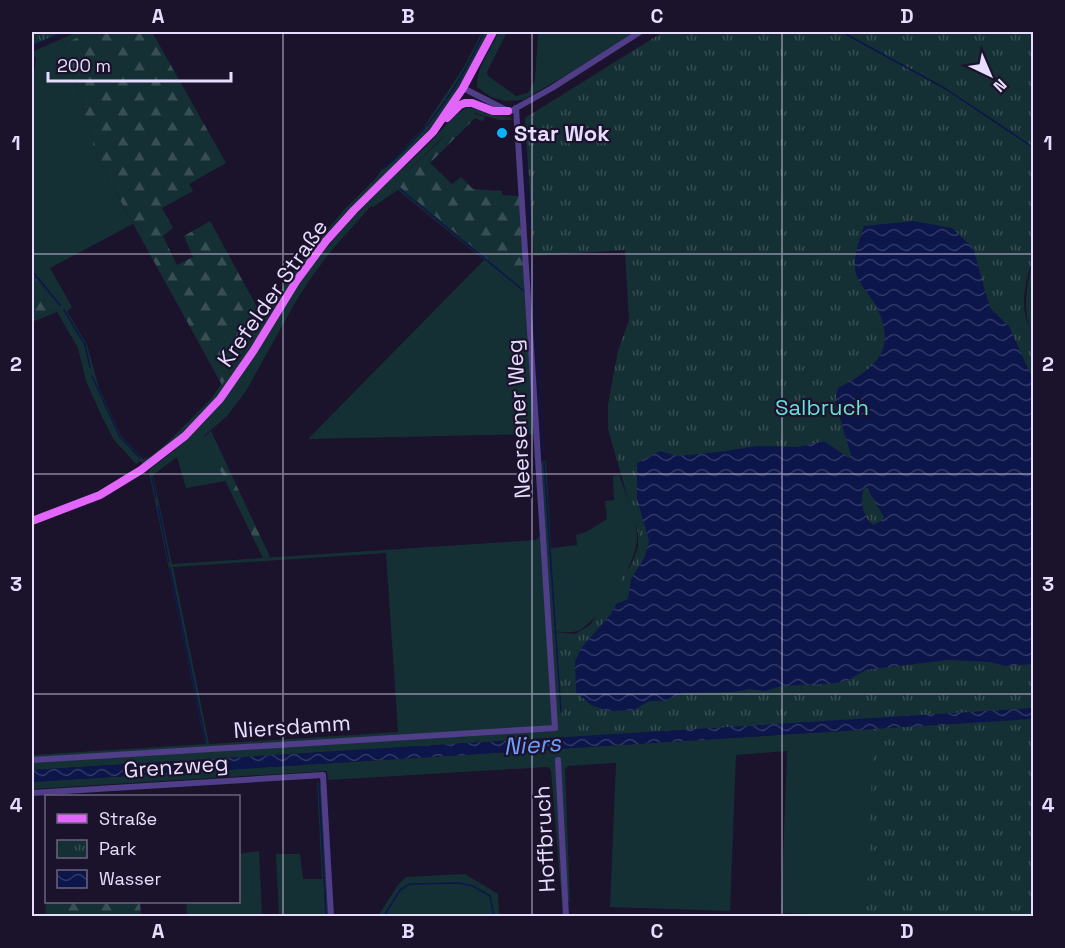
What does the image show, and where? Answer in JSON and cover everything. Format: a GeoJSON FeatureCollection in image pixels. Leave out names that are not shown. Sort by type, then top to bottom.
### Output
{"type":"FeatureCollection","features":[{"type":"Feature","properties":{"kind":"main road","name":"Krefelder Straße"},"geometry":{"type":"LineString","coordinates":[[32,520],[99,495],[141,470],[185,436],[220,399],[255,350],[302,273],[326,241],[433,132],[463,88],[493,32]]}},
{"type":"Feature","properties":{"kind":"main road"},"geometry":{"type":"LineString","coordinates":[[433,132],[460,105],[465,103],[472,103],[493,111],[512,110]]}},
{"type":"Feature","properties":{"kind":"street"},"geometry":{"type":"LineString","coordinates":[[463,88],[512,110],[640,32]]}},
{"type":"Feature","properties":{"kind":"street","name":"Neersener Weg"},"geometry":{"type":"LineString","coordinates":[[512,110],[555,728]]}},
{"type":"Feature","properties":{"kind":"street","name":"Niersdamm"},"geometry":{"type":"LineString","coordinates":[[32,760],[555,728]]}},
{"type":"Feature","properties":{"kind":"street","name":"Hoffbruch"},"geometry":{"type":"LineString","coordinates":[[558,760],[566,916]]}},
{"type":"Feature","properties":{"kind":"street","name":"Grenzweg"},"geometry":{"type":"LineString","coordinates":[[32,793],[323,775],[331,916]]}},
{"type":"Feature","properties":{"kind":"green space"},"geometry":{"type":"Polygon","coordinates":[[[32,32],[67,32],[32,46],[32,32]]]}},
{"type":"Feature","properties":{"kind":"green space"},"geometry":{"type":"Polygon","coordinates":[[[77,32],[88,32],[64,44],[93,142],[93,151],[133,224],[50,268],[72,307],[67,311],[87,345],[99,388],[121,436],[143,459],[150,457],[168,442],[210,400],[243,354],[290,275],[343,211],[423,128],[464,67],[482,32],[488,32],[463,78],[434,123],[411,150],[327,233],[302,266],[218,397],[182,435],[145,465],[140,461],[136,464],[114,440],[86,381],[78,348],[57,312],[32,322],[32,319],[60,307],[32,274],[32,90],[36,57],[32,57],[32,52],[77,32]]]}},
{"type":"Feature","properties":{"kind":"green space"},"geometry":{"type":"Polygon","coordinates":[[[88,32],[152,32],[226,163],[189,184],[193,191],[162,208],[173,228],[163,236],[177,265],[193,257],[184,236],[210,221],[264,320],[222,385],[93,151],[93,142],[64,44],[88,32]]]}},
{"type":"Feature","properties":{"kind":"green space"},"geometry":{"type":"Polygon","coordinates":[[[499,32],[507,32],[487,72],[488,76],[516,96],[528,93],[535,80],[538,32],[635,32],[523,100],[505,101],[491,97],[477,87],[481,66],[499,32]]]}},
{"type":"Feature","properties":{"kind":"green space","name":"Salbruch"},"geometry":{"type":"Polygon","coordinates":[[[663,32],[1033,32],[1034,257],[1024,296],[1024,307],[1029,326],[1034,334],[1033,916],[866,916],[874,724],[564,743],[555,632],[575,634],[590,625],[632,563],[638,547],[638,533],[608,429],[608,405],[612,382],[618,351],[629,320],[625,250],[534,256],[525,118],[663,32]]]}},
{"type":"Feature","properties":{"kind":"green space"},"geometry":{"type":"Polygon","coordinates":[[[466,108],[472,108],[510,117],[513,120],[499,120],[475,113],[447,133],[409,170],[525,289],[540,463],[546,460],[551,548],[577,545],[576,535],[586,532],[607,519],[605,501],[614,500],[613,476],[619,475],[635,522],[636,548],[625,574],[608,602],[589,624],[580,630],[553,632],[814,706],[1033,708],[32,770],[32,755],[205,744],[149,472],[197,430],[215,410],[247,366],[293,293],[337,235],[466,108]],[[398,190],[373,207],[371,206],[331,251],[296,301],[246,391],[227,416],[204,436],[226,481],[186,488],[177,457],[153,475],[172,564],[536,540],[540,536],[533,434],[308,439],[484,260],[398,190]],[[386,553],[173,567],[209,744],[398,732],[386,553]]]}},
{"type":"Feature","properties":{"kind":"green space"},"geometry":{"type":"Polygon","coordinates":[[[468,112],[486,117],[482,121],[475,118],[430,163],[452,184],[461,177],[473,189],[502,191],[502,195],[519,196],[525,290],[400,187],[409,170],[438,143],[461,116],[468,112]]]}},
{"type":"Feature","properties":{"kind":"green space"},"geometry":{"type":"Polygon","coordinates":[[[1033,262],[1033,333],[1029,326],[1026,308],[1027,288],[1033,262]]]}},
{"type":"Feature","properties":{"kind":"green space"},"geometry":{"type":"Polygon","coordinates":[[[32,274],[60,307],[32,319],[32,274]]]}},
{"type":"Feature","properties":{"kind":"green space"},"geometry":{"type":"Polygon","coordinates":[[[211,431],[270,557],[263,558],[204,437],[211,431]]]}},
{"type":"Feature","properties":{"kind":"green space"},"geometry":{"type":"Polygon","coordinates":[[[1033,719],[1033,916],[781,913],[787,751],[736,755],[730,911],[610,907],[616,763],[568,766],[565,769],[570,902],[556,767],[563,916],[551,770],[548,767],[328,780],[327,771],[32,789],[32,782],[1033,719]]]}},
{"type":"Feature","properties":{"kind":"green space"},"geometry":{"type":"Polygon","coordinates":[[[317,781],[321,787],[328,916],[279,916],[276,854],[300,854],[303,879],[322,879],[317,781]]]}},
{"type":"Feature","properties":{"kind":"green space"},"geometry":{"type":"Polygon","coordinates":[[[259,851],[262,916],[187,916],[186,903],[240,903],[240,854],[259,851]]]}},
{"type":"Feature","properties":{"kind":"green space"},"geometry":{"type":"Polygon","coordinates":[[[465,874],[498,894],[499,916],[378,916],[398,885],[406,877],[465,874]]]}},
{"type":"Feature","properties":{"kind":"green space"},"geometry":{"type":"Polygon","coordinates":[[[46,903],[140,903],[141,916],[46,916],[46,903]]]}},
{"type":"Feature","properties":{"kind":"water"},"geometry":{"type":"Polygon","coordinates":[[[913,221],[952,228],[973,248],[990,308],[1009,326],[1033,380],[1033,664],[1005,666],[990,662],[948,660],[866,670],[846,681],[828,684],[782,686],[765,691],[749,689],[734,692],[683,693],[664,701],[649,701],[634,710],[608,711],[591,705],[576,692],[575,662],[581,648],[611,614],[616,604],[628,599],[631,579],[645,556],[649,541],[637,499],[637,463],[660,451],[677,456],[757,446],[798,447],[824,441],[849,458],[851,455],[835,402],[838,388],[872,366],[879,357],[885,336],[877,308],[855,271],[856,251],[864,226],[913,221]],[[864,488],[862,503],[866,517],[873,525],[884,517],[867,488],[864,488]]]}},
{"type":"Feature","properties":{"kind":"water","name":"Niers"},"geometry":{"type":"Polygon","coordinates":[[[1033,708],[1033,719],[32,782],[32,770],[1033,708]]]}},
{"type":"Feature","properties":{"kind":"waterway"},"geometry":{"type":"LineString","coordinates":[[32,46],[64,32]]}},
{"type":"Feature","properties":{"kind":"waterway"},"geometry":{"type":"LineString","coordinates":[[383,169],[414,140],[441,106],[465,70],[484,32]]}},
{"type":"Feature","properties":{"kind":"waterway"},"geometry":{"type":"LineString","coordinates":[[842,32],[946,89],[1034,148]]}},
{"type":"Feature","properties":{"kind":"waterway"},"geometry":{"type":"LineString","coordinates":[[524,137],[530,228]]}},
{"type":"Feature","properties":{"kind":"waterway"},"geometry":{"type":"LineString","coordinates":[[400,189],[524,291]]}},
{"type":"Feature","properties":{"kind":"waterway"},"geometry":{"type":"LineString","coordinates":[[532,259],[544,456]]}},
{"type":"Feature","properties":{"kind":"waterway"},"geometry":{"type":"LineString","coordinates":[[32,271],[60,305]]}},
{"type":"Feature","properties":{"kind":"waterway"},"geometry":{"type":"LineString","coordinates":[[64,310],[85,345],[90,367]]}},
{"type":"Feature","properties":{"kind":"waterway"},"geometry":{"type":"LineString","coordinates":[[92,376],[120,437],[140,458]]}},
{"type":"Feature","properties":{"kind":"waterway"},"geometry":{"type":"LineString","coordinates":[[544,462],[561,712]]}},
{"type":"Feature","properties":{"kind":"waterway"},"geometry":{"type":"LineString","coordinates":[[152,477],[156,497]]}},
{"type":"Feature","properties":{"kind":"waterway"},"geometry":{"type":"LineString","coordinates":[[158,506],[169,562]]}},
{"type":"Feature","properties":{"kind":"waterway"},"geometry":{"type":"LineString","coordinates":[[170,568],[206,743]]}},
{"type":"Feature","properties":{"kind":"waterway"},"geometry":{"type":"LineString","coordinates":[[319,784],[326,916]]}},
{"type":"Feature","properties":{"kind":"waterway"},"geometry":{"type":"LineString","coordinates":[[384,916],[400,890],[410,884],[459,883],[473,886],[490,896],[494,916]]}},
{"type":"Feature","properties":{"kind":"place","name":"Star Wok"},"geometry":{"type":"Point","coordinates":[502,133]}}]}
